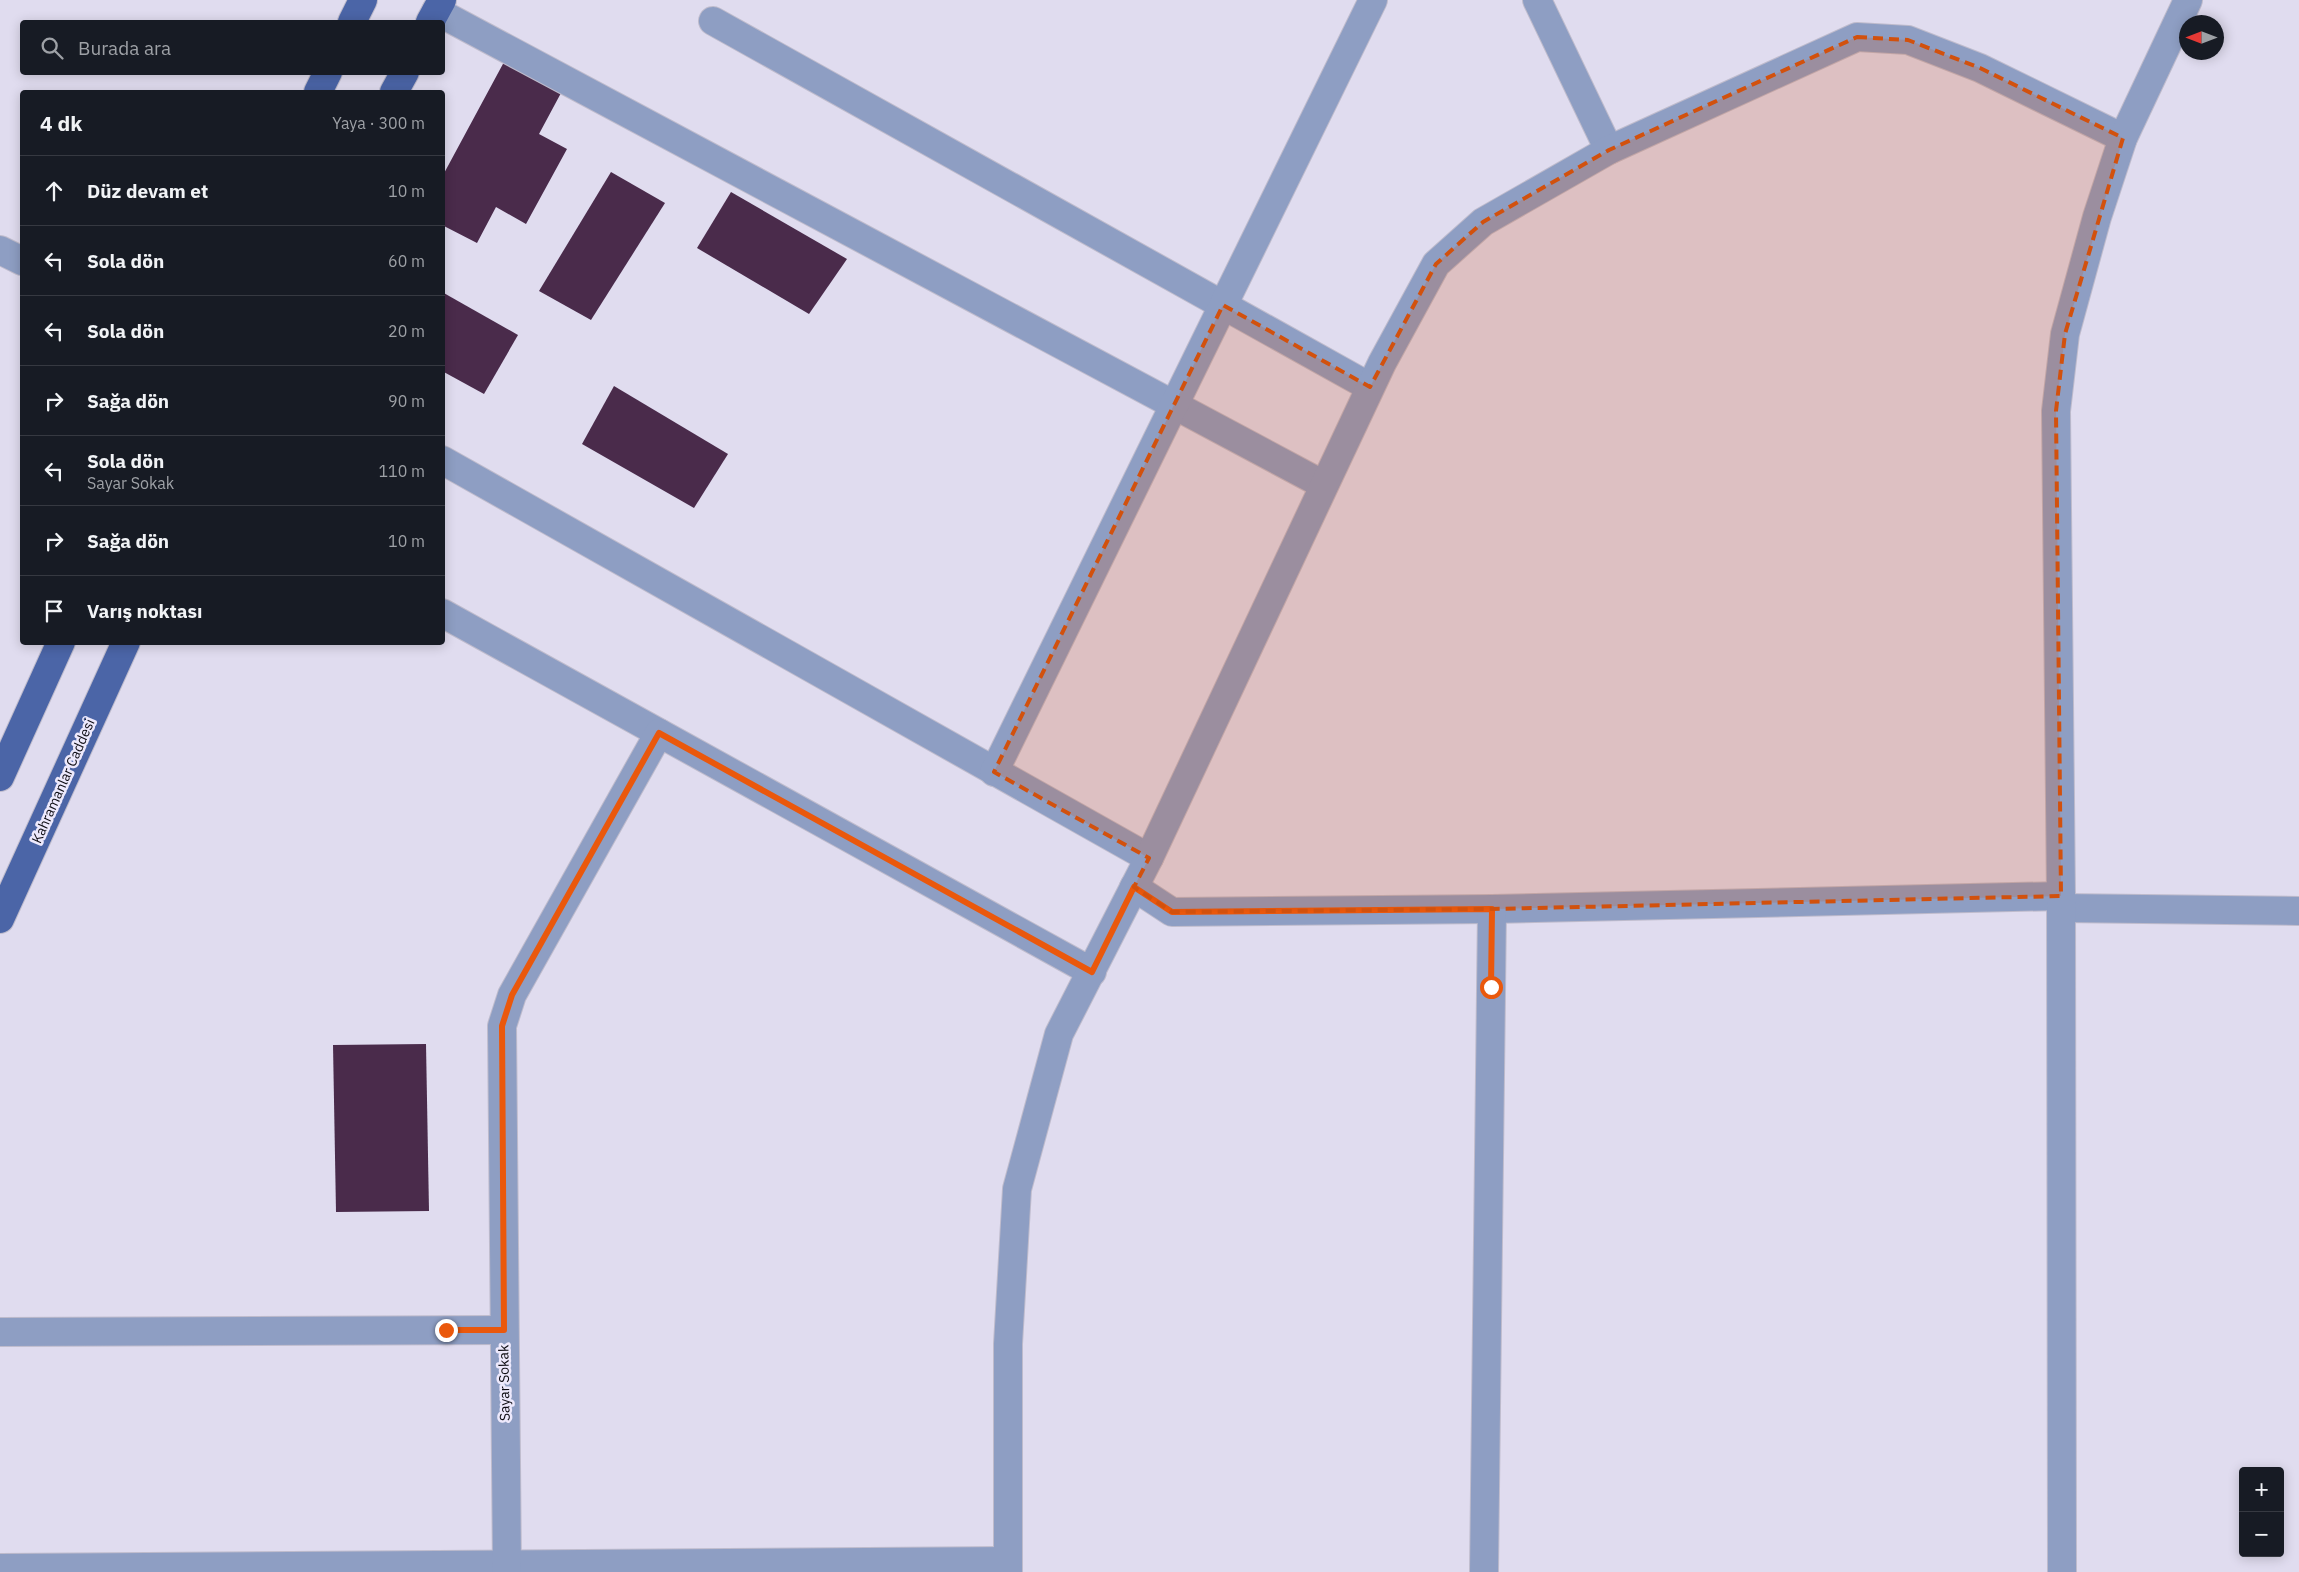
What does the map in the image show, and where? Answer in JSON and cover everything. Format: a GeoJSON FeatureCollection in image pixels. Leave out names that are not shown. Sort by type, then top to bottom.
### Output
{"type":"FeatureCollection","features":[{"type":"Feature","properties":{"kind":"main road"},"geometry":{"type":"LineString","coordinates":[[353,20],[363,0]]}},
{"type":"Feature","properties":{"kind":"main road"},"geometry":{"type":"LineString","coordinates":[[319,90],[326,75]]}},
{"type":"Feature","properties":{"kind":"main road"},"geometry":{"type":"LineString","coordinates":[[395,90],[402,75]]}},
{"type":"Feature","properties":{"kind":"main road"},"geometry":{"type":"LineString","coordinates":[[0,777],[59,645]]}},
{"type":"Feature","properties":{"kind":"main road","name":"Kahramanlar Caddesi"},"geometry":{"type":"LineString","coordinates":[[0,919],[125,645]]}},
{"type":"Feature","properties":{"kind":"street"},"geometry":{"type":"LineString","coordinates":[[994,772],[1374,0]]}},
{"type":"Feature","properties":{"kind":"street"},"geometry":{"type":"LineString","coordinates":[[1537,0],[1609,150]]}},
{"type":"Feature","properties":{"kind":"street"},"geometry":{"type":"LineString","coordinates":[[2062,1572],[2061,902],[2056,412],[2065,334],[2097,217],[2123,138],[2188,0]]}},
{"type":"Feature","properties":{"kind":"street"},"geometry":{"type":"LineString","coordinates":[[436,11],[1324,486]]}},
{"type":"Feature","properties":{"kind":"street"},"geometry":{"type":"LineString","coordinates":[[713,21],[1370,387]]}},
{"type":"Feature","properties":{"kind":"street"},"geometry":{"type":"LineString","coordinates":[[0,1568],[1008,1566],[1008,1344],[1017,1189],[1059,1034],[1150,858],[1370,387],[1436,264],[1483,222],[1609,150],[1857,37],[1908,40],[1980,68],[2123,138]]}},
{"type":"Feature","properties":{"kind":"street"},"geometry":{"type":"LineString","coordinates":[[0,250],[20,260]]}},
{"type":"Feature","properties":{"kind":"street"},"geometry":{"type":"LineString","coordinates":[[445,462],[1150,858]]}},
{"type":"Feature","properties":{"kind":"street"},"geometry":{"type":"LineString","coordinates":[[445,615],[1092,972]]}},
{"type":"Feature","properties":{"kind":"street","name":"Sayar Sokak"},"geometry":{"type":"LineString","coordinates":[[507,1568],[502,1026],[512,995],[659,733]]}},
{"type":"Feature","properties":{"kind":"street"},"geometry":{"type":"LineString","coordinates":[[1134,887],[1172,912],[2061,902],[2299,911]]}},
{"type":"Feature","properties":{"kind":"street"},"geometry":{"type":"LineString","coordinates":[[1484,1572],[1492,909]]}},
{"type":"Feature","properties":{"kind":"street"},"geometry":{"type":"LineString","coordinates":[[0,1332],[504,1330]]}},
{"type":"Feature","properties":{"kind":"highlighted area"},"geometry":{"type":"Polygon","coordinates":[[[1857,37],[1908,40],[1980,68],[2123,138],[2065,334],[2056,411],[2061,896],[1492,909],[1172,912],[1134,887],[1149,858],[994,772],[1223,305],[1370,387],[1436,264],[1483,222],[1609,150],[1857,37]]]}},
{"type":"Feature","properties":{"kind":"building"},"geometry":{"type":"Polygon","coordinates":[[[504,62],[561,93],[539,134],[567,149],[526,224],[496,207],[477,243],[445,227],[445,171],[504,62]]]}},
{"type":"Feature","properties":{"kind":"building"},"geometry":{"type":"Polygon","coordinates":[[[611,172],[665,203],[591,320],[539,291],[611,172]]]}},
{"type":"Feature","properties":{"kind":"building"},"geometry":{"type":"Polygon","coordinates":[[[731,192],[847,259],[809,314],[697,248],[731,192]]]}},
{"type":"Feature","properties":{"kind":"building"},"geometry":{"type":"Polygon","coordinates":[[[445,294],[518,335],[484,394],[445,373],[445,294]]]}},
{"type":"Feature","properties":{"kind":"building"},"geometry":{"type":"Polygon","coordinates":[[[614,386],[728,454],[694,508],[582,444],[614,386]]]}},
{"type":"Feature","properties":{"kind":"building"},"geometry":{"type":"Polygon","coordinates":[[[426,1044],[429,1211],[336,1212],[333,1045],[426,1044]]]}},
{"type":"Feature","properties":{"kind":"route"},"geometry":{"type":"LineString","coordinates":[[446,1330],[504,1330],[502,1026],[512,995],[659,733],[1092,972],[1134,887],[1172,912],[1492,909],[1491,987]]}}]}
